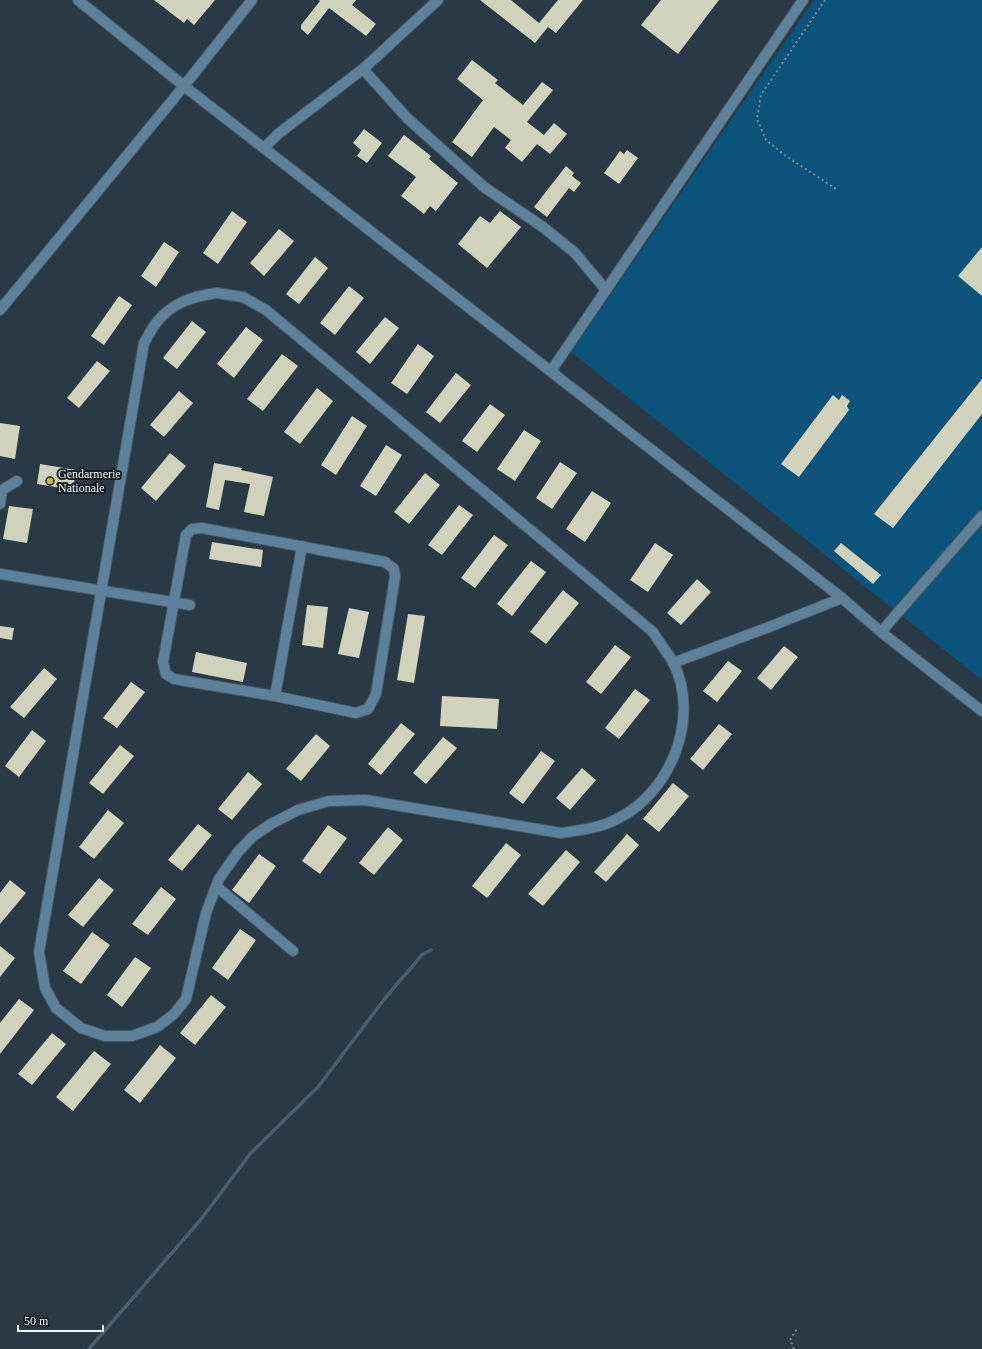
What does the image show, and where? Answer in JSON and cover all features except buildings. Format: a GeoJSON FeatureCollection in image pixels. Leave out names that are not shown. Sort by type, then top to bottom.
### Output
{"type":"FeatureCollection","features":[{"type":"Feature","properties":{"kind":"street"},"geometry":{"type":"LineString","coordinates":[[78,0],[184,86],[842,598],[881,632],[982,711]]}},
{"type":"Feature","properties":{"kind":"street"},"geometry":{"type":"LineString","coordinates":[[0,310],[184,86],[252,0]]}},
{"type":"Feature","properties":{"kind":"street"},"geometry":{"type":"LineString","coordinates":[[264,148],[278,134],[363,70],[438,0]]}},
{"type":"Feature","properties":{"kind":"street"},"geometry":{"type":"LineString","coordinates":[[551,371],[803,0]]}},
{"type":"Feature","properties":{"kind":"street"},"geometry":{"type":"LineString","coordinates":[[363,70],[407,118],[484,187],[542,227],[575,253],[606,290]]}},
{"type":"Feature","properties":{"kind":"street"},"geometry":{"type":"LineString","coordinates":[[217,293],[243,297],[266,310],[653,632],[673,663],[680,682],[683,701],[682,731],[675,755],[659,784],[639,805],[618,819],[590,829],[561,833],[365,800],[329,801],[298,810],[271,824],[252,837],[238,852],[216,886],[206,913],[186,999],[174,1014],[157,1027],[132,1036],[105,1036],[81,1028],[56,1008],[44,988],[40,952],[144,344],[156,322],[169,309],[184,300],[200,295],[217,293]]}},
{"type":"Feature","properties":{"kind":"street"},"geometry":{"type":"LineString","coordinates":[[0,504],[2,490],[17,481]]}},
{"type":"Feature","properties":{"kind":"street"},"geometry":{"type":"LineString","coordinates":[[881,632],[982,516]]}},
{"type":"Feature","properties":{"kind":"street"},"geometry":{"type":"LineString","coordinates":[[202,528],[302,546],[385,562],[394,569],[395,577],[376,694],[368,709],[356,713],[275,696],[174,679],[166,674],[163,662],[173,602],[186,535],[192,529],[202,528]]}},
{"type":"Feature","properties":{"kind":"street"},"geometry":{"type":"LineString","coordinates":[[275,696],[302,546]]}},
{"type":"Feature","properties":{"kind":"street"},"geometry":{"type":"LineString","coordinates":[[0,574],[190,605]]}},
{"type":"Feature","properties":{"kind":"street"},"geometry":{"type":"LineString","coordinates":[[673,663],[842,598]]}},
{"type":"Feature","properties":{"kind":"street"},"geometry":{"type":"LineString","coordinates":[[216,886],[293,951]]}},
{"type":"Feature","properties":{"kind":"path"},"geometry":{"type":"LineString","coordinates":[[825,0],[761,95],[758,119],[766,140],[786,156],[836,189]]}},
{"type":"Feature","properties":{"kind":"path"},"geometry":{"type":"LineString","coordinates":[[794,1349],[790,1340],[797,1329]]}},
{"type":"Feature","properties":{"kind":"shaded area"},"geometry":{"type":"Polygon","coordinates":[[[814,0],[982,0],[982,680],[571,352],[814,0]]]}},
{"type":"Feature","properties":{"kind":"waterway"},"geometry":{"type":"LineString","coordinates":[[89,1349],[202,1218],[250,1154],[318,1087],[386,997],[422,955],[431,950]]}},
{"type":"Feature","properties":{"kind":"place","name":"Gendarmerie Nationale"},"geometry":{"type":"Point","coordinates":[50,481]}}]}
